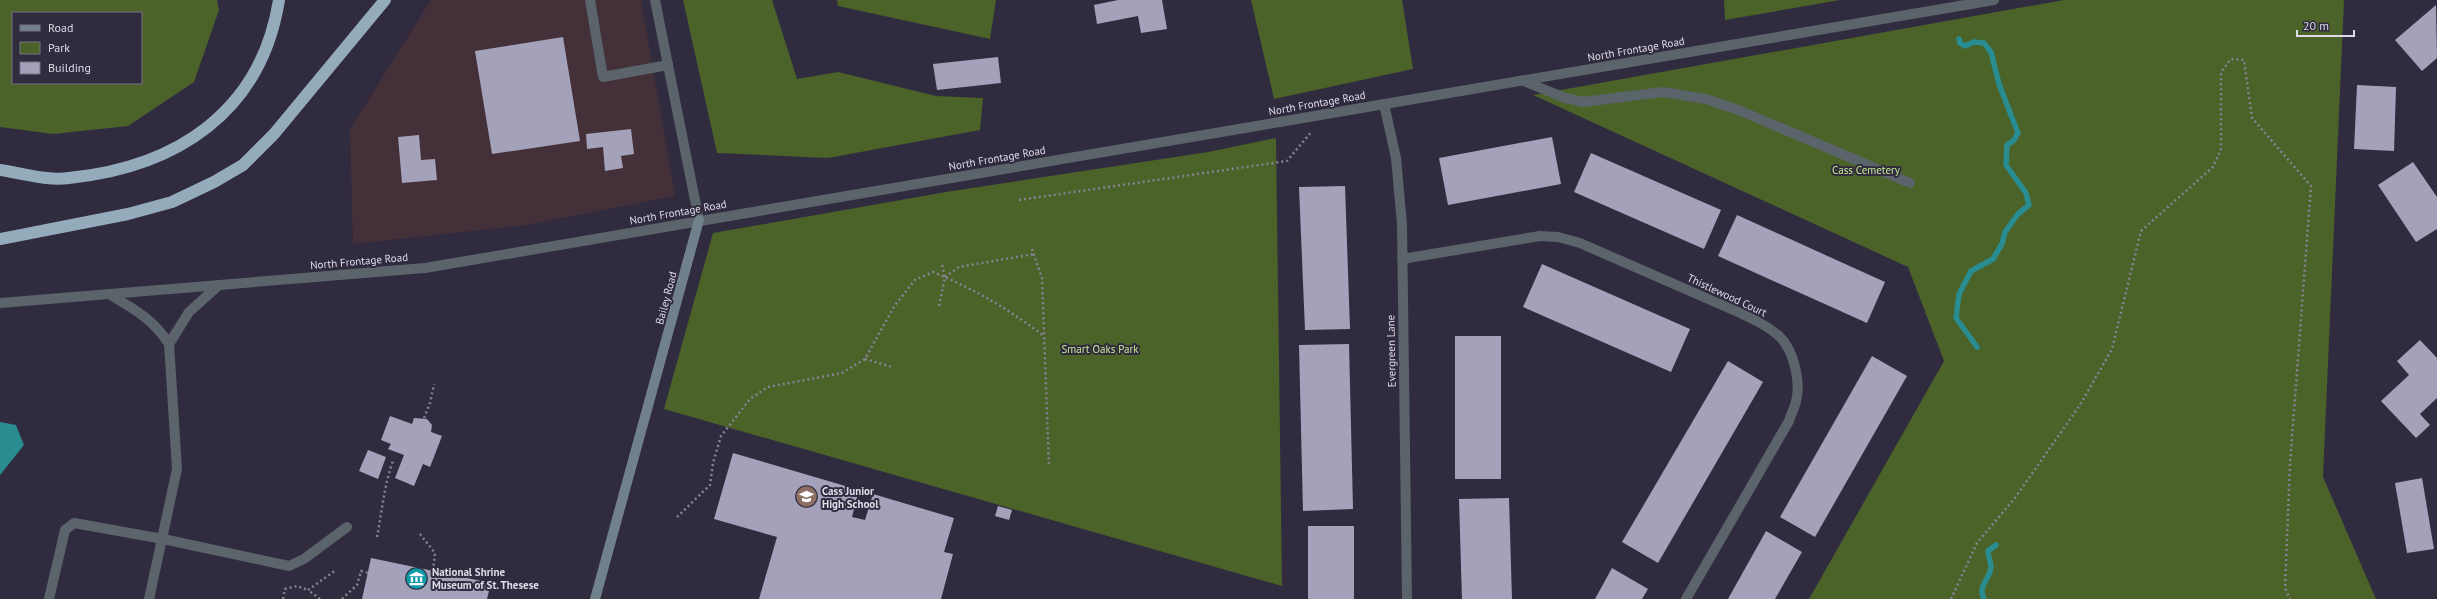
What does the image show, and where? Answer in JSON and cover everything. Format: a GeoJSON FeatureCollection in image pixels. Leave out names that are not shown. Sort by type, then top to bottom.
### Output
{"type":"FeatureCollection","features":[{"type":"Feature","properties":{"kind":"highway"},"geometry":{"type":"LineString","coordinates":[[0,170],[68,179],[120,168],[147,160],[195,137],[219,120],[242,95],[257,69],[268,44],[280,0]]}},
{"type":"Feature","properties":{"kind":"highway"},"geometry":{"type":"LineString","coordinates":[[0,239],[128,214],[172,202],[220,179],[243,165],[274,134],[384,0]]}},
{"type":"Feature","properties":{"kind":"street"},"geometry":{"type":"LineString","coordinates":[[590,0],[602,77],[668,65]]}},
{"type":"Feature","properties":{"kind":"street","name":"Bailey Road"},"geometry":{"type":"LineString","coordinates":[[595,599],[700,220],[656,0]]}},
{"type":"Feature","properties":{"kind":"street","name":"North Frontage Road"},"geometry":{"type":"LineString","coordinates":[[0,303],[425,268],[1994,0]]}},
{"type":"Feature","properties":{"kind":"street"},"geometry":{"type":"LineString","coordinates":[[1524,81],[1565,98],[1583,102],[1662,92],[1706,98],[1910,183]]}},
{"type":"Feature","properties":{"kind":"street","name":"Evergreen Lane"},"geometry":{"type":"LineString","coordinates":[[1384,104],[1396,158],[1400,187],[1407,599]]}},
{"type":"Feature","properties":{"kind":"street","name":"Thistlewood Court"},"geometry":{"type":"LineString","coordinates":[[1402,259],[1540,236],[1558,237],[1580,243],[1738,312],[1762,323],[1781,338],[1792,358],[1797,378],[1797,400],[1789,421],[1686,599]]}},
{"type":"Feature","properties":{"kind":"street"},"geometry":{"type":"LineString","coordinates":[[169,344],[190,312],[219,285]]}},
{"type":"Feature","properties":{"kind":"street"},"geometry":{"type":"LineString","coordinates":[[109,294],[150,320],[158,327],[169,344],[177,469],[149,599]]}},
{"type":"Feature","properties":{"kind":"street"},"geometry":{"type":"LineString","coordinates":[[49,599],[65,530],[69,525],[74,523],[163,539],[289,566],[304,559],[347,527]]}},
{"type":"Feature","properties":{"kind":"path"},"geometry":{"type":"LineString","coordinates":[[1951,599],[1977,543],[2014,498],[2080,405],[2112,349],[2141,231],[2213,167],[2221,148],[2221,72],[2231,59],[2244,60],[2252,118],[2311,186],[2290,464],[2285,588],[2290,599]]}},
{"type":"Feature","properties":{"kind":"path"},"geometry":{"type":"LineString","coordinates":[[1019,200],[1287,161],[1325,114]]}},
{"type":"Feature","properties":{"kind":"path"},"geometry":{"type":"LineString","coordinates":[[1032,249],[1042,278],[1049,467]]}},
{"type":"Feature","properties":{"kind":"path"},"geometry":{"type":"LineString","coordinates":[[945,277],[960,267],[1034,254]]}},
{"type":"Feature","properties":{"kind":"path"},"geometry":{"type":"LineString","coordinates":[[939,306],[945,277],[942,264]]}},
{"type":"Feature","properties":{"kind":"path"},"geometry":{"type":"LineString","coordinates":[[677,517],[710,485],[713,463],[721,436],[750,398],[768,387],[842,373],[865,359],[895,305],[915,280],[933,272],[945,277],[1004,307],[1044,336]]}},
{"type":"Feature","properties":{"kind":"path"},"geometry":{"type":"LineString","coordinates":[[865,359],[892,367]]}},
{"type":"Feature","properties":{"kind":"path"},"geometry":{"type":"LineString","coordinates":[[424,418],[434,384]]}},
{"type":"Feature","properties":{"kind":"path"},"geometry":{"type":"LineString","coordinates":[[377,537],[386,492],[386,479],[393,461]]}},
{"type":"Feature","properties":{"kind":"path"},"geometry":{"type":"LineString","coordinates":[[420,534],[435,553],[433,571]]}},
{"type":"Feature","properties":{"kind":"path"},"geometry":{"type":"LineString","coordinates":[[308,590],[336,570]]}},
{"type":"Feature","properties":{"kind":"path"},"geometry":{"type":"LineString","coordinates":[[342,599],[357,585],[361,571],[368,573]]}},
{"type":"Feature","properties":{"kind":"path"},"geometry":{"type":"LineString","coordinates":[[283,599],[285,589],[297,586],[308,590],[320,599]]}},
{"type":"Feature","properties":{"kind":"shaded area"},"geometry":{"type":"Polygon","coordinates":[[[431,0],[641,0],[675,196],[526,225],[353,244],[350,129],[431,0]]]}},
{"type":"Feature","properties":{"kind":"shaded area"},"geometry":{"type":"Polygon","coordinates":[[[0,422],[16,425],[24,445],[0,475],[0,422]]]}},
{"type":"Feature","properties":{"kind":"green space"},"geometry":{"type":"Polygon","coordinates":[[[0,0],[217,0],[219,10],[194,82],[128,126],[53,134],[0,127],[0,0]]]}},
{"type":"Feature","properties":{"kind":"green space"},"geometry":{"type":"Polygon","coordinates":[[[683,0],[772,0],[797,79],[838,72],[936,96],[983,98],[980,130],[828,158],[717,153],[683,0]]]}},
{"type":"Feature","properties":{"kind":"green space"},"geometry":{"type":"Polygon","coordinates":[[[837,0],[996,0],[990,39],[838,6],[837,0]]]}},
{"type":"Feature","properties":{"kind":"green space"},"geometry":{"type":"Polygon","coordinates":[[[1251,0],[1402,0],[1413,69],[1274,99],[1251,0]]]}},
{"type":"Feature","properties":{"kind":"green space"},"geometry":{"type":"Polygon","coordinates":[[[1724,0],[1840,0],[1725,20],[1724,0]]]}},
{"type":"Feature","properties":{"kind":"green space","name":"Cass Cemetery"},"geometry":{"type":"Polygon","coordinates":[[[2064,0],[2344,0],[2323,477],[2376,599],[1809,599],[1944,361],[1908,267],[1533,95],[2064,0]]]}},
{"type":"Feature","properties":{"kind":"green space","name":"Smart Oaks Park"},"geometry":{"type":"Polygon","coordinates":[[[1276,138],[1282,586],[664,409],[713,233],[946,192],[1208,152],[1276,138]]]}},
{"type":"Feature","properties":{"kind":"building"},"geometry":{"type":"Polygon","coordinates":[[[1118,0],[1162,0],[1167,29],[1141,33],[1138,16],[1097,24],[1094,5],[1118,0]]]}},
{"type":"Feature","properties":{"kind":"building"},"geometry":{"type":"Polygon","coordinates":[[[2436,5],[2437,58],[2422,71],[2395,40],[2436,5]]]}},
{"type":"Feature","properties":{"kind":"building"},"geometry":{"type":"Polygon","coordinates":[[[563,37],[580,141],[492,154],[475,51],[563,37]]]}},
{"type":"Feature","properties":{"kind":"building"},"geometry":{"type":"Polygon","coordinates":[[[998,57],[1001,83],[937,90],[933,64],[998,57]]]}},
{"type":"Feature","properties":{"kind":"building"},"geometry":{"type":"Polygon","coordinates":[[[2357,85],[2396,87],[2394,151],[2354,149],[2357,85]]]}},
{"type":"Feature","properties":{"kind":"building"},"geometry":{"type":"Polygon","coordinates":[[[631,129],[634,154],[621,156],[623,168],[605,171],[603,147],[587,149],[586,134],[631,129]]]}},
{"type":"Feature","properties":{"kind":"building"},"geometry":{"type":"Polygon","coordinates":[[[419,135],[421,160],[435,159],[437,180],[402,183],[398,137],[419,135]]]}},
{"type":"Feature","properties":{"kind":"building"},"geometry":{"type":"Polygon","coordinates":[[[1552,137],[1561,184],[1448,205],[1439,158],[1552,137]]]}},
{"type":"Feature","properties":{"kind":"building"},"geometry":{"type":"Polygon","coordinates":[[[1591,153],[1721,210],[1704,249],[1574,192],[1591,153]]]}},
{"type":"Feature","properties":{"kind":"building"},"geometry":{"type":"Polygon","coordinates":[[[2413,162],[2437,197],[2437,229],[2416,242],[2378,185],[2413,162]]]}},
{"type":"Feature","properties":{"kind":"building"},"geometry":{"type":"Polygon","coordinates":[[[1345,186],[1350,329],[1305,330],[1299,187],[1345,186]]]}},
{"type":"Feature","properties":{"kind":"building"},"geometry":{"type":"Polygon","coordinates":[[[1737,215],[1885,282],[1867,323],[1718,256],[1737,215]]]}},
{"type":"Feature","properties":{"kind":"building"},"geometry":{"type":"Polygon","coordinates":[[[1542,264],[1690,329],[1671,372],[1523,307],[1542,264]]]}},
{"type":"Feature","properties":{"kind":"building"},"geometry":{"type":"Polygon","coordinates":[[[1455,336],[1501,336],[1501,479],[1455,479],[1455,336]]]}},
{"type":"Feature","properties":{"kind":"building"},"geometry":{"type":"Polygon","coordinates":[[[2420,340],[2437,358],[2437,398],[2420,414],[2430,425],[2416,438],[2381,401],[2409,375],[2397,361],[2420,340]]]}},
{"type":"Feature","properties":{"kind":"building"},"geometry":{"type":"Polygon","coordinates":[[[1349,344],[1353,509],[1303,511],[1299,345],[1349,344]]]}},
{"type":"Feature","properties":{"kind":"building"},"geometry":{"type":"Polygon","coordinates":[[[1872,356],[1907,376],[1815,537],[1780,517],[1872,356]]]}},
{"type":"Feature","properties":{"kind":"building"},"geometry":{"type":"Polygon","coordinates":[[[1728,361],[1763,382],[1658,563],[1622,542],[1728,361]]]}},
{"type":"Feature","properties":{"kind":"building"},"geometry":{"type":"Polygon","coordinates":[[[390,416],[412,424],[414,418],[427,419],[432,425],[431,432],[442,436],[430,467],[423,464],[414,486],[395,478],[404,455],[388,449],[391,444],[381,440],[390,416]]]}},
{"type":"Feature","properties":{"kind":"building"},"geometry":{"type":"Polygon","coordinates":[[[368,450],[386,457],[378,479],[359,471],[368,450]]]}},
{"type":"Feature","properties":{"kind":"building"},"geometry":{"type":"Polygon","coordinates":[[[733,453],[859,490],[852,517],[865,520],[873,494],[954,518],[944,552],[953,554],[941,599],[759,599],[777,537],[714,519],[733,453]]]}},
{"type":"Feature","properties":{"kind":"building"},"geometry":{"type":"Polygon","coordinates":[[[2422,478],[2434,549],[2407,553],[2395,483],[2422,478]]]}},
{"type":"Feature","properties":{"kind":"building"},"geometry":{"type":"Polygon","coordinates":[[[1509,498],[1512,599],[1462,599],[1459,499],[1509,498]]]}},
{"type":"Feature","properties":{"kind":"building"},"geometry":{"type":"Polygon","coordinates":[[[998,506],[1012,510],[1009,520],[995,516],[998,506]]]}},
{"type":"Feature","properties":{"kind":"building"},"geometry":{"type":"Polygon","coordinates":[[[1308,526],[1354,526],[1354,599],[1308,599],[1308,526]]]}},
{"type":"Feature","properties":{"kind":"building"},"geometry":{"type":"Polygon","coordinates":[[[1766,531],[1802,552],[1775,599],[1728,599],[1766,531]]]}},
{"type":"Feature","properties":{"kind":"building","name":"National Shrine Museum of St. Thesese"},"geometry":{"type":"Polygon","coordinates":[[[371,558],[491,583],[487,599],[362,599],[371,558]]]}},
{"type":"Feature","properties":{"kind":"building"},"geometry":{"type":"Polygon","coordinates":[[[1612,568],[1648,589],[1642,599],[1595,599],[1612,568]]]}},
{"type":"Feature","properties":{"kind":"waterway"},"geometry":{"type":"LineString","coordinates":[[1959,39],[1960,43],[1965,46],[1974,42],[1984,43],[1991,52],[1999,84],[2018,133],[2014,140],[2007,145],[2006,165],[2026,193],[2029,205],[2018,214],[2005,232],[2002,244],[1993,259],[1971,271],[1959,294],[1956,318],[1977,347]]}},
{"type":"Feature","properties":{"kind":"waterway"},"geometry":{"type":"LineString","coordinates":[[1984,599],[1982,590],[1991,567],[1988,551],[1996,545]]}},
{"type":"Feature","properties":{"kind":"place","name":"Cass Junior High School"},"geometry":{"type":"Point","coordinates":[806,497]}},
{"type":"Feature","properties":{"kind":"place","name":"National Shrine Museum of St. Thesese"},"geometry":{"type":"Point","coordinates":[416,578]}}]}
